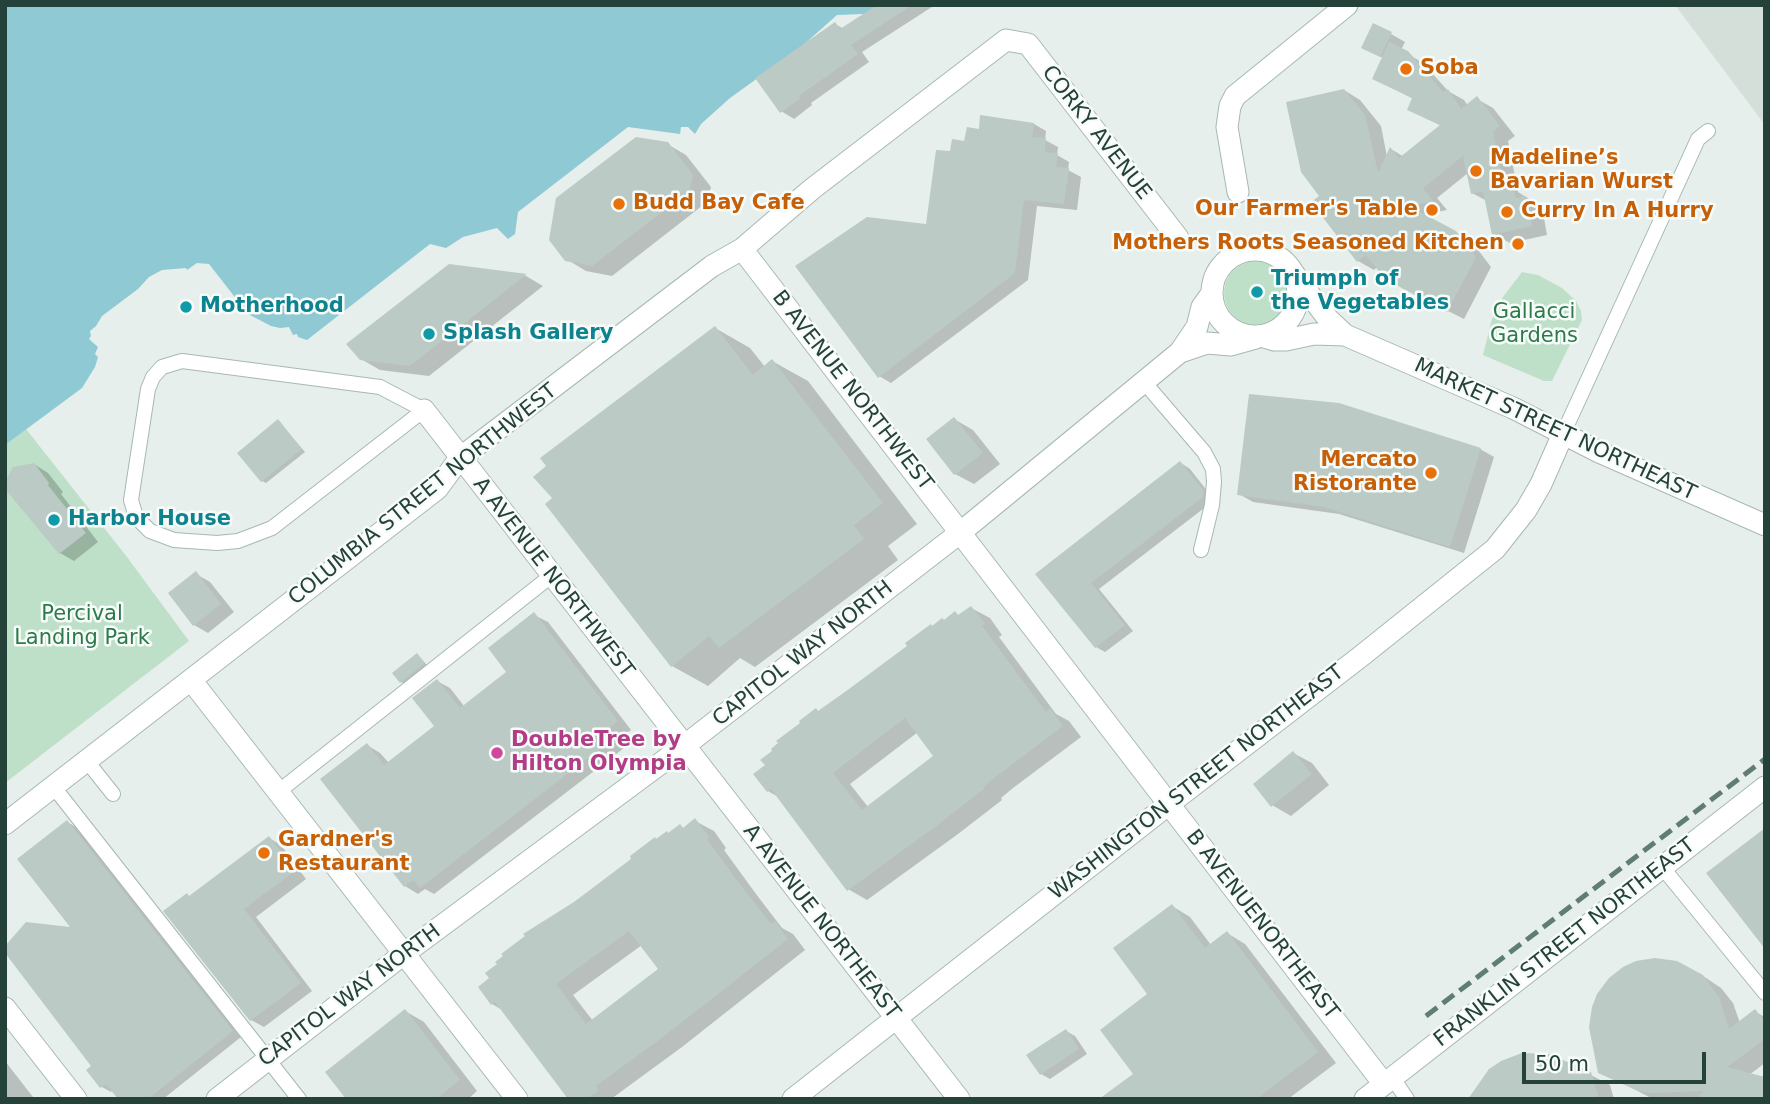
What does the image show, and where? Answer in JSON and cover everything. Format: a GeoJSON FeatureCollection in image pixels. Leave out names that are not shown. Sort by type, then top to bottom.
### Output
{"type":"FeatureCollection","features":[{"type":"Feature","properties":{"kind":"street"},"geometry":{"type":"LineString","coordinates":[[1238,192],[1227,127],[1230,106],[1235,96],[1347,5]]}},
{"type":"Feature","properties":{"kind":"street","name":"CORKY AVENUE"},"geometry":{"type":"LineString","coordinates":[[1007,40],[1028,44],[1178,238]]}},
{"type":"Feature","properties":{"kind":"street","name":"COLUMBIA STREET NORTHWEST"},"geometry":{"type":"LineString","coordinates":[[5,824],[436,489],[460,458],[712,266],[742,249],[812,189],[1007,40]]}},
{"type":"Feature","properties":{"kind":"street","name":"B AVENUE NORTHWEST"},"geometry":{"type":"LineString","coordinates":[[742,249],[961,532]]}},
{"type":"Feature","properties":{"kind":"street"},"geometry":{"type":"LineString","coordinates":[[1254,249],[1278,255],[1294,274],[1298,284],[1296,307],[1283,326],[1261,336],[1249,336],[1227,326],[1219,317],[1212,293],[1213,280],[1219,268],[1241,251],[1254,249]]}},
{"type":"Feature","properties":{"kind":"street","name":"MARKET STREET NORTHEAST"},"geometry":{"type":"LineString","coordinates":[[1294,274],[1329,320],[1345,335],[1513,408],[1563,434],[1765,525]]}},
{"type":"Feature","properties":{"kind":"street","name":"CAPITOL WAY NORTH"},"geometry":{"type":"LineString","coordinates":[[217,1099],[405,953],[684,746],[961,532],[1180,352],[1197,327],[1202,307],[1212,293]]}},
{"type":"Feature","properties":{"kind":"street","name":"MARKET STREET NORTHEAST"},"geometry":{"type":"LineString","coordinates":[[1261,336],[1286,340],[1314,334],[1345,335]]}},
{"type":"Feature","properties":{"kind":"street","name":"CAPITOL WAY NORTH"},"geometry":{"type":"LineString","coordinates":[[1180,352],[1207,343],[1231,345],[1261,336]]}},
{"type":"Feature","properties":{"kind":"street","name":"A AVENUE NORTHWEST"},"geometry":{"type":"LineString","coordinates":[[424,410],[684,746]]}},
{"type":"Feature","properties":{"kind":"street","name":"WASHINGTON STREET NORTHEAST"},"geometry":{"type":"LineString","coordinates":[[793,1099],[1360,657],[1494,549],[1526,510],[1541,484],[1563,434]]}},
{"type":"Feature","properties":{"kind":"street","name":"B AVENUENORTHEAST"},"geometry":{"type":"LineString","coordinates":[[961,532],[1169,804],[1388,1080]]}},
{"type":"Feature","properties":{"kind":"street"},"geometry":{"type":"LineString","coordinates":[[191,680],[517,1099]]}},
{"type":"Feature","properties":{"kind":"street","name":"A AVENUE NORTHEAST"},"geometry":{"type":"LineString","coordinates":[[684,746],[959,1099]]}},
{"type":"Feature","properties":{"kind":"street","name":"FRANKLIN STREET NORTHEAST"},"geometry":{"type":"LineString","coordinates":[[1365,1099],[1765,787]]}},
{"type":"Feature","properties":{"kind":"street"},"geometry":{"type":"LineString","coordinates":[[5,1008],[76,1099]]}},
{"type":"Feature","properties":{"kind":"lane"},"geometry":{"type":"LineString","coordinates":[[1563,434],[1698,139],[1708,131]]}},
{"type":"Feature","properties":{"kind":"lane"},"geometry":{"type":"LineString","coordinates":[[182,361],[380,387],[424,410],[272,528],[255,536],[217,543],[174,540],[150,531],[136,517],[131,500],[148,389],[153,377],[171,362],[182,361]]}},
{"type":"Feature","properties":{"kind":"lane"},"geometry":{"type":"LineString","coordinates":[[1144,382],[1204,452],[1213,469],[1212,505],[1201,550]]}},
{"type":"Feature","properties":{"kind":"lane"},"geometry":{"type":"LineString","coordinates":[[278,792],[551,576]]}},
{"type":"Feature","properties":{"kind":"lane"},"geometry":{"type":"LineString","coordinates":[[86,760],[113,794]]}},
{"type":"Feature","properties":{"kind":"lane"},"geometry":{"type":"LineString","coordinates":[[53,786],[299,1099]]}},
{"type":"Feature","properties":{"kind":"lane"},"geometry":{"type":"LineString","coordinates":[[1662,867],[1765,993]]}},
{"type":"Feature","properties":{"kind":"lane"},"geometry":{"type":"LineString","coordinates":[[1388,1080],[1408,1099]]}},
{"type":"Feature","properties":{"kind":"shaded area"},"geometry":{"type":"Polygon","coordinates":[[[1675,5],[1765,5],[1765,125],[1675,5]]]}},
{"type":"Feature","properties":{"kind":"green space"},"geometry":{"type":"Polygon","coordinates":[[[1250,261],[1262,261],[1279,270],[1286,281],[1286,305],[1279,316],[1262,325],[1250,325],[1238,320],[1229,311],[1224,299],[1224,287],[1229,275],[1238,266],[1250,261]]]}},
{"type":"Feature","properties":{"kind":"green space","name":"Gallacci Gardens"},"geometry":{"type":"Polygon","coordinates":[[[1522,272],[1538,275],[1562,288],[1576,301],[1581,311],[1582,320],[1552,381],[1544,381],[1483,355],[1492,319],[1503,297],[1522,272]]]}},
{"type":"Feature","properties":{"kind":"green space","name":"Percival Landing Park"},"geometry":{"type":"Polygon","coordinates":[[[26,429],[189,641],[5,783],[5,445],[26,429]]]}},
{"type":"Feature","properties":{"kind":"water"},"geometry":{"type":"Polygon","coordinates":[[[5,5],[906,5],[888,13],[837,15],[801,47],[730,98],[701,124],[695,134],[688,127],[681,127],[680,134],[628,127],[518,212],[515,234],[508,239],[497,228],[463,237],[446,248],[430,244],[307,340],[297,334],[293,335],[289,327],[271,326],[248,314],[209,264],[197,263],[187,270],[162,270],[149,277],[138,289],[102,316],[90,331],[89,339],[98,347],[95,354],[98,357],[82,388],[5,445],[5,5]]]}},
{"type":"Feature","properties":{"kind":"building"},"geometry":{"type":"Polygon","coordinates":[[[877,5],[912,5],[851,45],[858,54],[780,113],[755,78],[835,22],[840,29],[877,5]]]}},
{"type":"Feature","properties":{"kind":"building"},"geometry":{"type":"Polygon","coordinates":[[[1373,23],[1392,32],[1380,57],[1361,48],[1373,23]]]}},
{"type":"Feature","properties":{"kind":"building"},"geometry":{"type":"Polygon","coordinates":[[[1389,42],[1408,51],[1443,92],[1448,89],[1461,109],[1477,96],[1500,126],[1493,132],[1505,190],[1513,187],[1516,198],[1526,196],[1532,226],[1492,235],[1483,191],[1471,194],[1463,156],[1423,188],[1433,201],[1409,206],[1456,231],[1476,257],[1447,312],[1385,279],[1366,255],[1357,262],[1311,202],[1319,196],[1301,172],[1286,102],[1344,89],[1365,115],[1378,173],[1390,147],[1399,158],[1440,125],[1407,110],[1412,98],[1372,79],[1389,42]]]}},
{"type":"Feature","properties":{"kind":"building"},"geometry":{"type":"Polygon","coordinates":[[[980,115],[1034,123],[1032,137],[1046,138],[1045,152],[1058,153],[1056,167],[1069,168],[1064,204],[1024,200],[1015,273],[878,378],[795,266],[867,217],[926,224],[936,150],[950,151],[952,139],[964,141],[967,127],[979,129],[980,115]]]}},
{"type":"Feature","properties":{"kind":"building"},"geometry":{"type":"Polygon","coordinates":[[[636,137],[668,142],[693,175],[689,191],[592,266],[565,261],[549,240],[556,198],[636,137]]]}},
{"type":"Feature","properties":{"kind":"building"},"geometry":{"type":"Polygon","coordinates":[[[449,264],[527,274],[410,366],[360,360],[346,344],[449,264]]]}},
{"type":"Feature","properties":{"kind":"building"},"geometry":{"type":"Polygon","coordinates":[[[715,326],[753,375],[772,359],[883,503],[854,525],[864,539],[719,648],[709,636],[671,667],[545,504],[552,498],[533,477],[546,466],[540,458],[715,326]]]}},
{"type":"Feature","properties":{"kind":"building"},"geometry":{"type":"Polygon","coordinates":[[[1249,394],[1339,403],[1481,448],[1450,547],[1324,507],[1237,495],[1249,394]]]}},
{"type":"Feature","properties":{"kind":"building"},"geometry":{"type":"Polygon","coordinates":[[[954,417],[983,453],[954,475],[926,439],[954,417]]]}},
{"type":"Feature","properties":{"kind":"building"},"geometry":{"type":"Polygon","coordinates":[[[278,419],[302,449],[261,482],[237,453],[278,419]]]}},
{"type":"Feature","properties":{"kind":"building"},"geometry":{"type":"Polygon","coordinates":[[[1180,461],[1204,491],[1203,497],[1091,583],[1125,625],[1095,648],[1035,574],[1180,461]]]}},
{"type":"Feature","properties":{"kind":"building","name":"Harbor House"},"geometry":{"type":"Polygon","coordinates":[[[34,463],[86,533],[59,554],[5,489],[5,482],[13,467],[34,463]]]}},
{"type":"Feature","properties":{"kind":"building"},"geometry":{"type":"Polygon","coordinates":[[[196,571],[221,604],[193,626],[168,593],[196,571]]]}},
{"type":"Feature","properties":{"kind":"building"},"geometry":{"type":"Polygon","coordinates":[[[971,606],[985,624],[982,626],[1046,712],[1050,708],[1063,726],[939,824],[847,891],[771,789],[767,792],[753,774],[765,765],[760,760],[772,751],[778,743],[776,741],[800,723],[799,721],[849,689],[907,646],[905,643],[931,624],[932,626],[942,618],[944,620],[955,611],[958,615],[971,606]],[[905,718],[833,773],[862,810],[933,756],[905,718]]]}},
{"type":"Feature","properties":{"kind":"building","name":"DoubleTree by Hilton Olympia"},"geometry":{"type":"Polygon","coordinates":[[[534,612],[618,721],[609,729],[615,737],[420,888],[413,880],[404,887],[320,779],[367,743],[384,765],[434,726],[412,698],[437,679],[460,708],[506,672],[488,648],[534,612]]]}},
{"type":"Feature","properties":{"kind":"building"},"geometry":{"type":"Polygon","coordinates":[[[417,653],[425,663],[400,683],[392,673],[417,653]]]}},
{"type":"Feature","properties":{"kind":"building"},"geometry":{"type":"Polygon","coordinates":[[[1293,751],[1312,774],[1271,807],[1253,784],[1293,751]]]}},
{"type":"Feature","properties":{"kind":"building"},"geometry":{"type":"Polygon","coordinates":[[[695,818],[738,882],[771,924],[775,921],[788,939],[596,1086],[599,1090],[587,1099],[568,1099],[495,1002],[491,1005],[478,987],[489,978],[485,973],[497,964],[495,962],[503,956],[501,954],[525,936],[523,934],[574,902],[631,859],[630,856],[655,837],[656,839],[667,831],[668,833],[680,824],[683,828],[695,818]],[[629,931],[556,984],[586,1024],[658,969],[629,931]]]}},
{"type":"Feature","properties":{"kind":"building"},"geometry":{"type":"Polygon","coordinates":[[[67,820],[233,1031],[148,1099],[118,1099],[106,1084],[100,1088],[86,1070],[91,1066],[5,953],[5,946],[26,922],[70,927],[17,859],[67,820]]]}},
{"type":"Feature","properties":{"kind":"building"},"geometry":{"type":"Polygon","coordinates":[[[1765,828],[1765,949],[1706,873],[1765,828]]]}},
{"type":"Feature","properties":{"kind":"building"},"geometry":{"type":"Polygon","coordinates":[[[269,836],[295,871],[244,909],[301,983],[250,1021],[163,911],[187,893],[189,896],[269,836]]]}},
{"type":"Feature","properties":{"kind":"building"},"geometry":{"type":"Polygon","coordinates":[[[1172,904],[1205,948],[1227,931],[1318,1052],[1256,1099],[1099,1099],[1133,1074],[1100,1030],[1147,994],[1113,948],[1172,904]]]}},
{"type":"Feature","properties":{"kind":"building"},"geometry":{"type":"Polygon","coordinates":[[[1655,958],[1677,961],[1703,975],[1719,997],[1729,1029],[1755,1009],[1765,1022],[1765,1039],[1727,1067],[1765,1077],[1765,1099],[1696,1099],[1704,1091],[1650,1093],[1636,1090],[1598,1073],[1589,1027],[1597,994],[1609,978],[1623,967],[1636,961],[1655,958]]]}},
{"type":"Feature","properties":{"kind":"building"},"geometry":{"type":"Polygon","coordinates":[[[405,1009],[460,1080],[436,1099],[346,1099],[325,1072],[405,1009]]]}},
{"type":"Feature","properties":{"kind":"building"},"geometry":{"type":"Polygon","coordinates":[[[1066,1029],[1079,1049],[1040,1075],[1026,1055],[1066,1029]]]}},
{"type":"Feature","properties":{"kind":"building"},"geometry":{"type":"Polygon","coordinates":[[[1522,1053],[1549,1054],[1591,1072],[1599,1099],[1468,1099],[1489,1069],[1522,1053]]]}},
{"type":"Feature","properties":{"kind":"railway"},"geometry":{"type":"LineString","coordinates":[[1426,1016],[1765,759]]}},
{"type":"Feature","properties":{"kind":"place","name":"Soba"},"geometry":{"type":"Point","coordinates":[1406,69]}},
{"type":"Feature","properties":{"kind":"place","name":"Madeline’s Bavarian Wurst"},"geometry":{"type":"Point","coordinates":[1476,171]}},
{"type":"Feature","properties":{"kind":"place","name":"Budd Bay Cafe"},"geometry":{"type":"Point","coordinates":[619,204]}},
{"type":"Feature","properties":{"kind":"place","name":"Our Farmer's Table"},"geometry":{"type":"Point","coordinates":[1432,210]}},
{"type":"Feature","properties":{"kind":"place","name":"Curry In A Hurry"},"geometry":{"type":"Point","coordinates":[1507,212]}},
{"type":"Feature","properties":{"kind":"place","name":"Mothers Roots Seasoned Kitchen"},"geometry":{"type":"Point","coordinates":[1518,244]}},
{"type":"Feature","properties":{"kind":"place","name":"Triumph of the Vegetables"},"geometry":{"type":"Point","coordinates":[1257,292]}},
{"type":"Feature","properties":{"kind":"place","name":"Motherhood"},"geometry":{"type":"Point","coordinates":[186,307]}},
{"type":"Feature","properties":{"kind":"place","name":"Splash Gallery"},"geometry":{"type":"Point","coordinates":[429,334]}},
{"type":"Feature","properties":{"kind":"place","name":"Mercato Ristorante"},"geometry":{"type":"Point","coordinates":[1431,473]}},
{"type":"Feature","properties":{"kind":"place","name":"Harbor House"},"geometry":{"type":"Point","coordinates":[54,520]}},
{"type":"Feature","properties":{"kind":"place","name":"DoubleTree by Hilton Olympia"},"geometry":{"type":"Point","coordinates":[497,753]}},
{"type":"Feature","properties":{"kind":"place","name":"Gardner's Restaurant"},"geometry":{"type":"Point","coordinates":[264,853]}}]}
